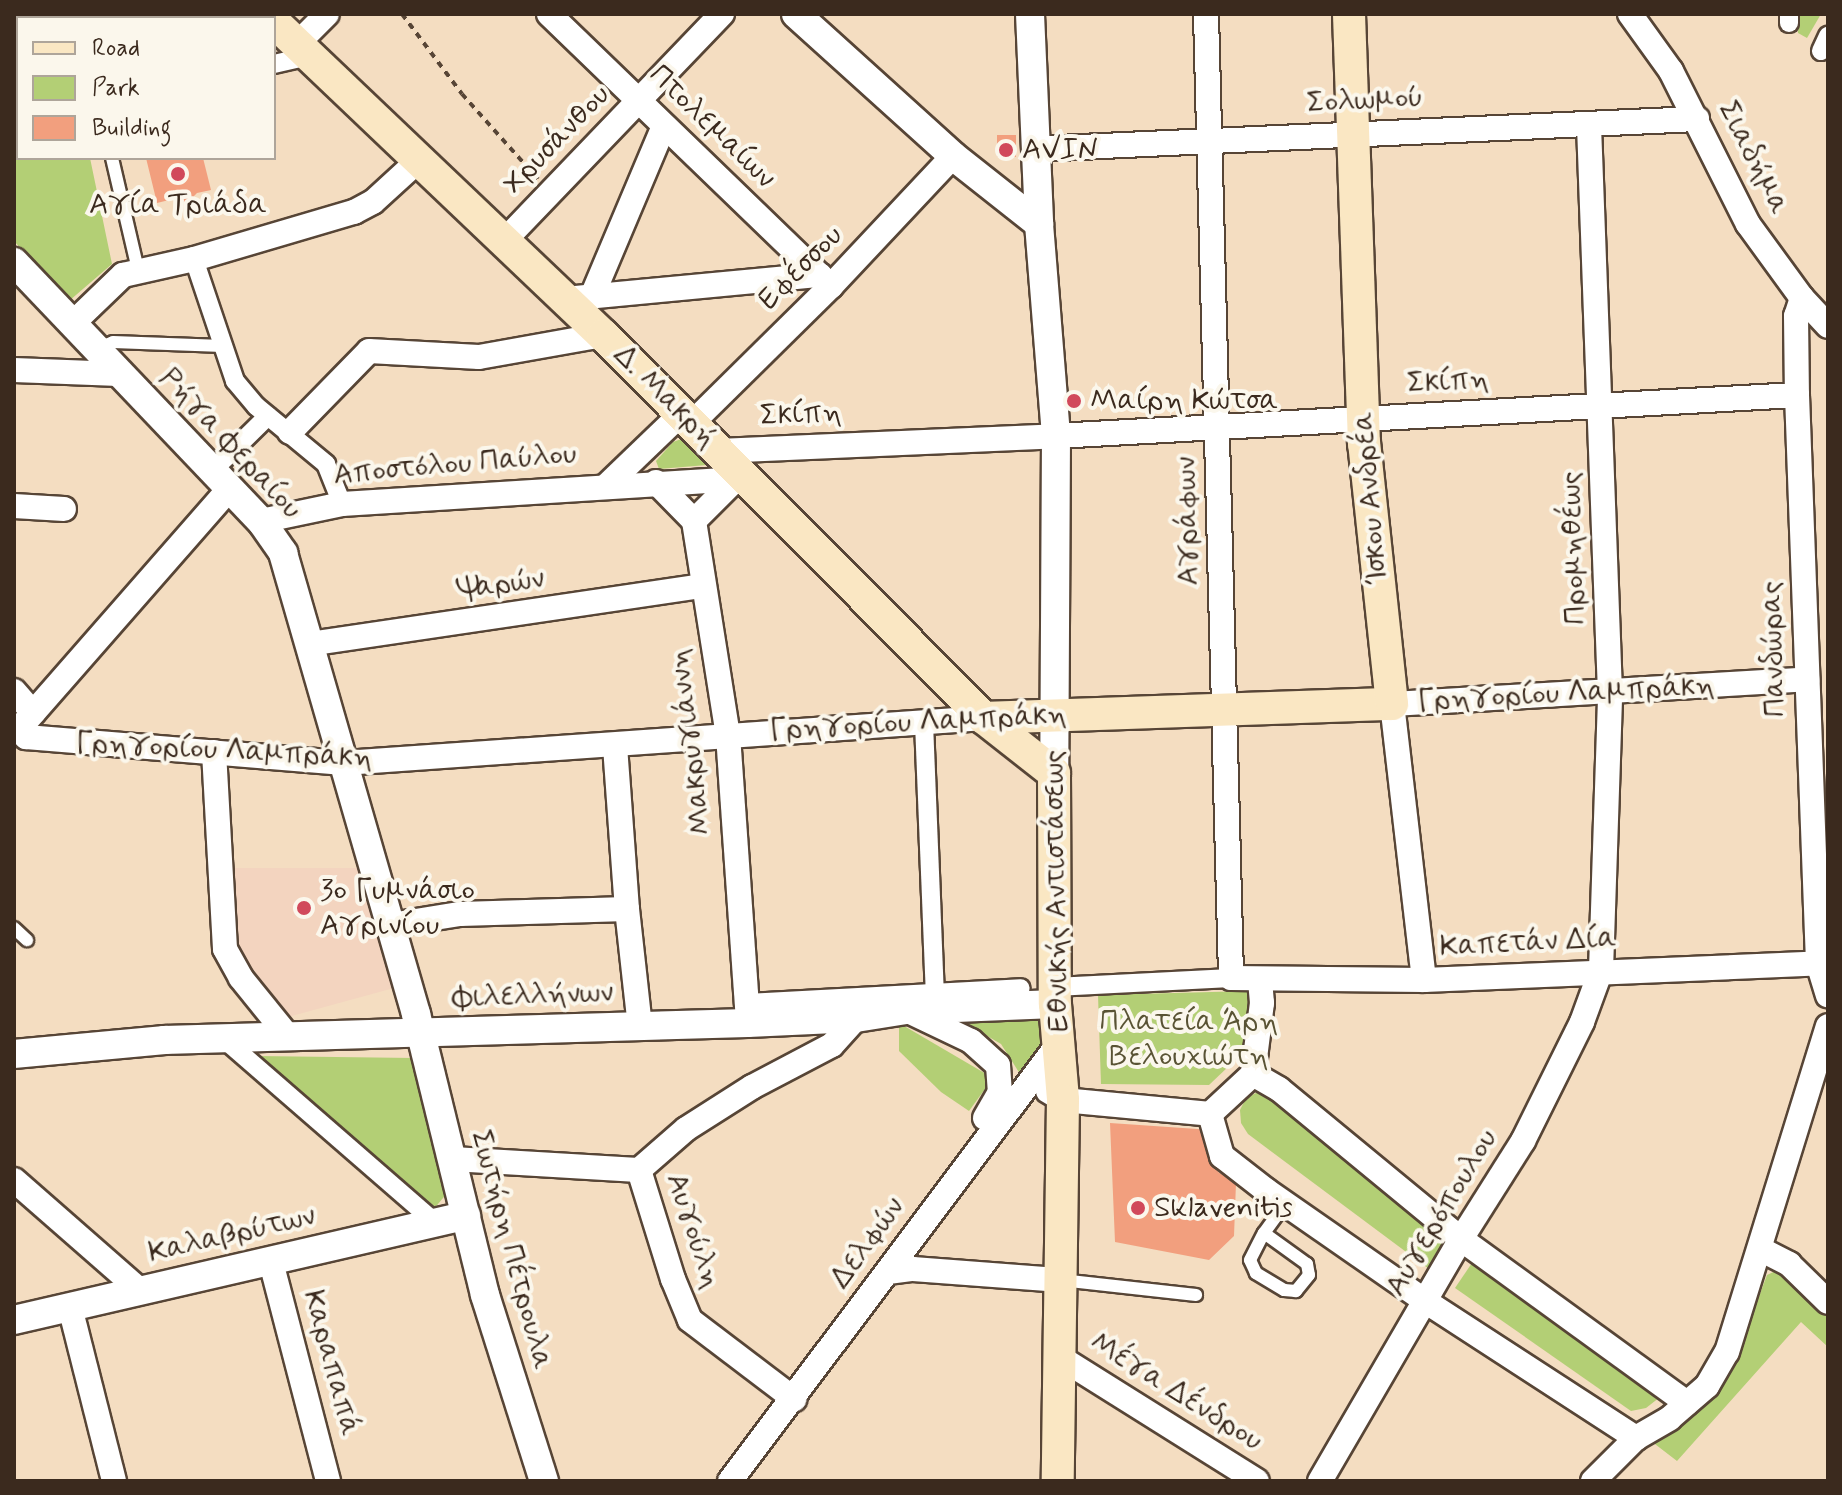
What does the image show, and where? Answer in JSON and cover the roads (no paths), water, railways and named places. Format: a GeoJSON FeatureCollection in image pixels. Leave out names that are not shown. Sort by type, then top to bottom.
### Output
{"type":"FeatureCollection","features":[{"type":"Feature","properties":{"kind":"main road","name":"Ίσκου Ανδρέα"},"geometry":{"type":"LineString","coordinates":[[1349,14],[1363,419],[1392,704]]}},
{"type":"Feature","properties":{"kind":"main road","name":"Δ. Μακρή"},"geometry":{"type":"LineString","coordinates":[[276,25],[294,55],[419,160],[504,241],[579,296],[603,335],[719,451],[739,476],[984,718],[1054,773]]}},
{"type":"Feature","properties":{"kind":"main road","name":"Γρηγορίου Λαμπράκη"},"geometry":{"type":"LineString","coordinates":[[984,718],[1392,704]]}},
{"type":"Feature","properties":{"kind":"main road","name":"Εθνικής Αντιστάσεως"},"geometry":{"type":"LineString","coordinates":[[1054,773],[1055,996],[1063,1100],[1058,1481]]}},
{"type":"Feature","properties":{"kind":"street"},"geometry":{"type":"LineString","coordinates":[[294,55],[327,14]]}},
{"type":"Feature","properties":{"kind":"street","name":"Πτολεμαίων"},"geometry":{"type":"LineString","coordinates":[[549,14],[825,280]]}},
{"type":"Feature","properties":{"kind":"street","name":"Χρυσάνθου"},"geometry":{"type":"LineString","coordinates":[[504,241],[722,14]]}},
{"type":"Feature","properties":{"kind":"street"},"geometry":{"type":"LineString","coordinates":[[796,14],[953,156],[1039,224]]}},
{"type":"Feature","properties":{"kind":"street","name":"Εθνικής Αντιστάσεως"},"geometry":{"type":"LineString","coordinates":[[1030,14],[1039,224],[1056,436],[1054,773]]}},
{"type":"Feature","properties":{"kind":"street","name":"Αγράφων"},"geometry":{"type":"LineString","coordinates":[[1206,14],[1231,978]]}},
{"type":"Feature","properties":{"kind":"street","name":"Σιαδήμα"},"geometry":{"type":"LineString","coordinates":[[1630,14],[1671,71],[1748,224],[1802,298],[1828,326]]}},
{"type":"Feature","properties":{"kind":"street","name":"Σολωμού"},"geometry":{"type":"LineString","coordinates":[[1036,149],[1353,132],[1697,119]]}},
{"type":"Feature","properties":{"kind":"street","name":"Προμηθέως"},"geometry":{"type":"LineString","coordinates":[[1589,125],[1602,406],[1610,693],[1601,970]]}},
{"type":"Feature","properties":{"kind":"street"},"geometry":{"type":"LineString","coordinates":[[579,296],[664,126]]}},
{"type":"Feature","properties":{"kind":"street","name":"Εφέσσου"},"geometry":{"type":"LineString","coordinates":[[607,485],[687,418],[953,156]]}},
{"type":"Feature","properties":{"kind":"street"},"geometry":{"type":"LineString","coordinates":[[72,324],[115,282],[138,270],[194,259],[354,212],[373,202],[419,160]]}},
{"type":"Feature","properties":{"kind":"street"},"geometry":{"type":"LineString","coordinates":[[194,259],[241,390],[326,464],[342,504]]}},
{"type":"Feature","properties":{"kind":"street","name":"Ρήγα Φεραίου"},"geometry":{"type":"LineString","coordinates":[[14,262],[261,521],[283,553],[421,1034]]}},
{"type":"Feature","properties":{"kind":"street"},"geometry":{"type":"LineString","coordinates":[[579,296],[825,280]]}},
{"type":"Feature","properties":{"kind":"street","name":"Πανδώρας"},"geometry":{"type":"LineString","coordinates":[[1802,298],[1796,316],[1797,395],[1807,679],[1823,963],[1828,996]]}},
{"type":"Feature","properties":{"kind":"street"},"geometry":{"type":"LineString","coordinates":[[290,432],[369,351],[479,357],[603,335]]}},
{"type":"Feature","properties":{"kind":"street"},"geometry":{"type":"LineString","coordinates":[[14,370],[119,374]]}},
{"type":"Feature","properties":{"kind":"street","name":"Σκίπη"},"geometry":{"type":"LineString","coordinates":[[719,451],[1056,436],[1797,395]]}},
{"type":"Feature","properties":{"kind":"street"},"geometry":{"type":"LineString","coordinates":[[14,691],[33,713],[268,416]]}},
{"type":"Feature","properties":{"kind":"street"},"geometry":{"type":"LineString","coordinates":[[656,482],[694,521],[739,476]]}},
{"type":"Feature","properties":{"kind":"street","name":"Αποστόλου Παύλου"},"geometry":{"type":"LineString","coordinates":[[261,521],[342,504],[739,476]]}},
{"type":"Feature","properties":{"kind":"street"},"geometry":{"type":"LineString","coordinates":[[14,506],[64,509]]}},
{"type":"Feature","properties":{"kind":"street","name":"Μακρυγιάννη"},"geometry":{"type":"LineString","coordinates":[[694,521],[728,735],[748,1013]]}},
{"type":"Feature","properties":{"kind":"street","name":"Ψαρών"},"geometry":{"type":"LineString","coordinates":[[309,644],[702,586]]}},
{"type":"Feature","properties":{"kind":"street","name":"Γρηγορίου Λαμπράκη"},"geometry":{"type":"LineString","coordinates":[[1392,704],[1807,679]]}},
{"type":"Feature","properties":{"kind":"street","name":"Ίσκου Ανδρέα"},"geometry":{"type":"LineString","coordinates":[[1392,704],[1424,980]]}},
{"type":"Feature","properties":{"kind":"street","name":"Γρηγορίου Λαμπράκη"},"geometry":{"type":"LineString","coordinates":[[33,713],[22,728],[30,740],[344,763],[984,718]]}},
{"type":"Feature","properties":{"kind":"street"},"geometry":{"type":"LineString","coordinates":[[924,723],[935,994]]}},
{"type":"Feature","properties":{"kind":"street"},"geometry":{"type":"LineString","coordinates":[[615,746],[627,909],[640,1026]]}},
{"type":"Feature","properties":{"kind":"street"},"geometry":{"type":"LineString","coordinates":[[214,752],[225,949],[241,978],[287,1035]]}},
{"type":"Feature","properties":{"kind":"street"},"geometry":{"type":"LineString","coordinates":[[391,925],[460,914],[627,909]]}},
{"type":"Feature","properties":{"kind":"street","name":"Καπετάν Δία"},"geometry":{"type":"LineString","coordinates":[[1231,978],[1260,981],[1424,980],[1601,970],[1823,963]]}},
{"type":"Feature","properties":{"kind":"street","name":"Αυγερόπουλου"},"geometry":{"type":"LineString","coordinates":[[1320,1481],[1461,1239],[1523,1141],[1582,1022],[1601,970]]}},
{"type":"Feature","properties":{"kind":"street"},"geometry":{"type":"LineString","coordinates":[[1055,996],[1231,978]]}},
{"type":"Feature","properties":{"kind":"street"},"geometry":{"type":"LineString","coordinates":[[1030,1080],[1063,1100],[1210,1114],[1253,1074],[1262,1003],[1260,981]]}},
{"type":"Feature","properties":{"kind":"street"},"geometry":{"type":"LineString","coordinates":[[748,1013],[1021,988]]}},
{"type":"Feature","properties":{"kind":"street","name":"Φιλελλήνων"},"geometry":{"type":"LineString","coordinates":[[14,1054],[123,1042],[640,1026],[748,1013],[856,1018],[906,1010],[1055,996]]}},
{"type":"Feature","properties":{"kind":"street"},"geometry":{"type":"LineString","coordinates":[[906,1010],[985,1050],[1001,1072],[996,1102],[930,1190],[929,1213]]}},
{"type":"Feature","properties":{"kind":"street"},"geometry":{"type":"LineString","coordinates":[[639,1170],[686,1129],[752,1087],[832,1045],[856,1018]]}},
{"type":"Feature","properties":{"kind":"street"},"geometry":{"type":"LineString","coordinates":[[1593,1481],[1629,1444],[1670,1418],[1707,1386],[1727,1352],[1828,1026]]}},
{"type":"Feature","properties":{"kind":"street","name":"Σωτήρη Πέτρουλα"},"geometry":{"type":"LineString","coordinates":[[421,1034],[507,1370],[544,1481]]}},
{"type":"Feature","properties":{"kind":"street"},"geometry":{"type":"LineString","coordinates":[[223,1038],[435,1222]]}},
{"type":"Feature","properties":{"kind":"street","name":"Δελφών"},"geometry":{"type":"LineString","coordinates":[[730,1481],[1059,1043]]}},
{"type":"Feature","properties":{"kind":"street"},"geometry":{"type":"LineString","coordinates":[[1253,1074],[1279,1089],[1461,1239],[1687,1403]]}},
{"type":"Feature","properties":{"kind":"street"},"geometry":{"type":"LineString","coordinates":[[1210,1114],[1222,1156],[1285,1204],[1629,1444]]}},
{"type":"Feature","properties":{"kind":"street","name":"Αυγούλη"},"geometry":{"type":"LineString","coordinates":[[452,1159],[639,1170],[673,1279],[690,1320],[794,1399]]}},
{"type":"Feature","properties":{"kind":"street"},"geometry":{"type":"LineString","coordinates":[[14,1180],[141,1291]]}},
{"type":"Feature","properties":{"kind":"street","name":"Καλαβρύτων"},"geometry":{"type":"LineString","coordinates":[[14,1320],[466,1216]]}},
{"type":"Feature","properties":{"kind":"street"},"geometry":{"type":"LineString","coordinates":[[1760,1249],[1789,1264],[1828,1302]]}},
{"type":"Feature","properties":{"kind":"street","name":"Καραπαπά"},"geometry":{"type":"LineString","coordinates":[[271,1262],[328,1481]]}},
{"type":"Feature","properties":{"kind":"street"},"geometry":{"type":"LineString","coordinates":[[888,1272],[913,1269],[1061,1280]]}},
{"type":"Feature","properties":{"kind":"street"},"geometry":{"type":"LineString","coordinates":[[70,1307],[114,1481]]}},
{"type":"Feature","properties":{"kind":"street","name":"Μέγα Δένδρου"},"geometry":{"type":"LineString","coordinates":[[1061,1358],[1257,1481]]}},
{"type":"Feature","properties":{"kind":"lane"},"geometry":{"type":"LineString","coordinates":[[112,160],[138,270]]}},
{"type":"Feature","properties":{"kind":"lane"},"geometry":{"type":"LineString","coordinates":[[96,349],[113,342],[223,346]]}},
{"type":"Feature","properties":{"kind":"lane"},"geometry":{"type":"LineString","coordinates":[[14,928],[27,940]]}},
{"type":"Feature","properties":{"kind":"lane"},"geometry":{"type":"LineString","coordinates":[[1264,1233],[1307,1264],[1309,1275],[1296,1291],[1284,1290],[1252,1266],[1251,1254],[1264,1233],[1285,1204]]}},
{"type":"Feature","properties":{"kind":"lane"},"geometry":{"type":"LineString","coordinates":[[1061,1280],[1196,1295]]}},
{"type":"Feature","properties":{"kind":"place","name":"AVIN"},"geometry":{"type":"Point","coordinates":[1006,150]}},
{"type":"Feature","properties":{"kind":"place","name":"Αγία Τριάδα"},"geometry":{"type":"Point","coordinates":[178,174]}},
{"type":"Feature","properties":{"kind":"place","name":"Μαίρη Κώτσα"},"geometry":{"type":"Point","coordinates":[1074,401]}},
{"type":"Feature","properties":{"kind":"place","name":"3ο Γυμνάσιο Αγρινίου"},"geometry":{"type":"Point","coordinates":[304,908]}},
{"type":"Feature","properties":{"kind":"place","name":"Sklavenitis"},"geometry":{"type":"Point","coordinates":[1138,1208]}},
{"type":"Feature","properties":{"kind":"park label","name":"Πλατεία Άρη Βελουχιώτη"},"geometry":{"type":"Point","coordinates":[1189,1039]}}]}
